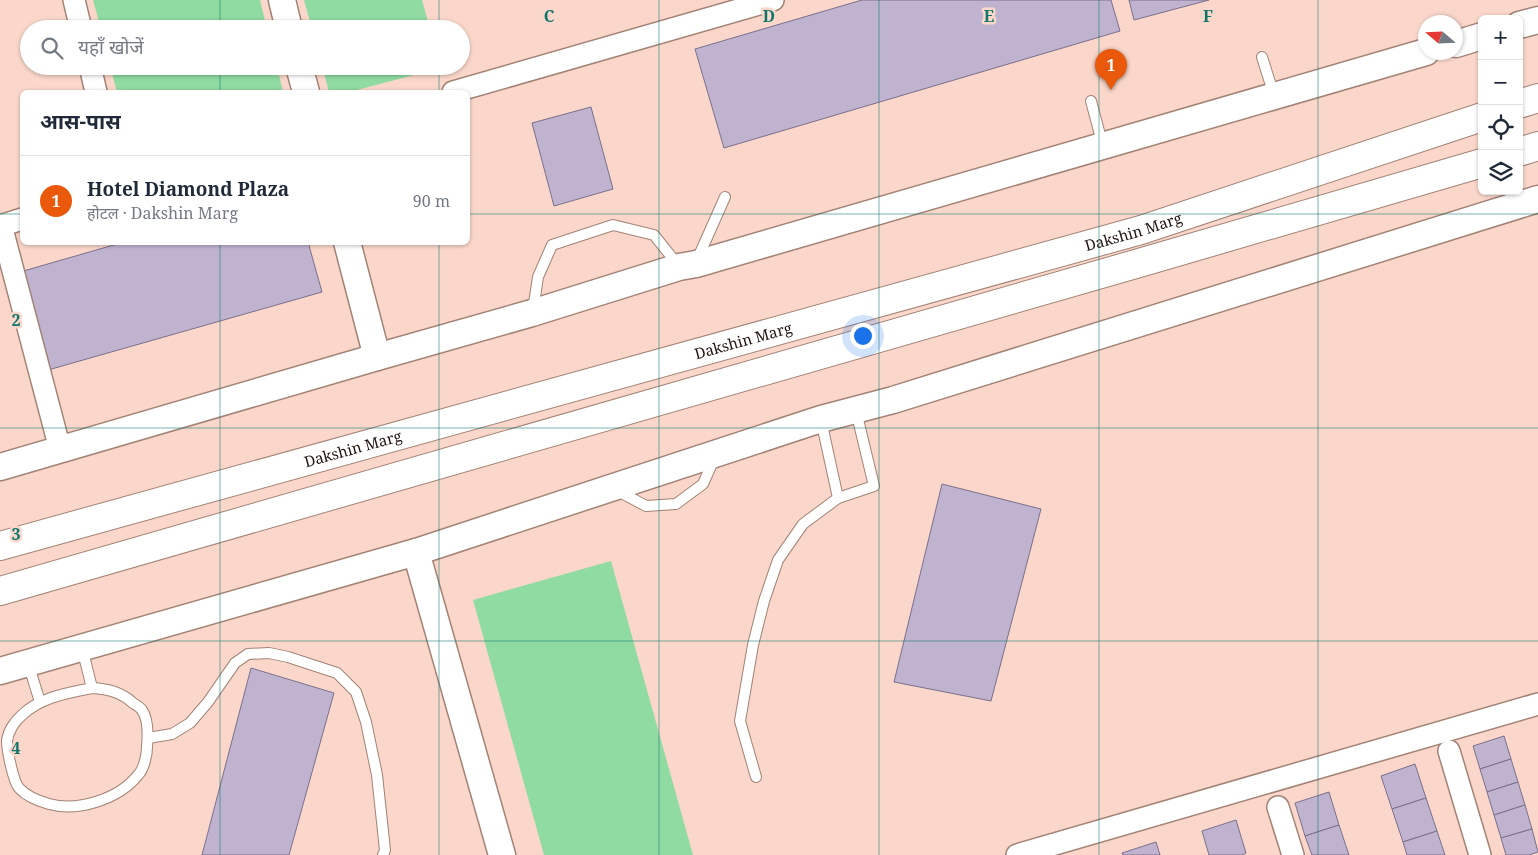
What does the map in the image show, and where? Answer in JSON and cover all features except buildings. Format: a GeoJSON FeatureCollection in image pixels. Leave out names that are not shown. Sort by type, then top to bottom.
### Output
{"type":"FeatureCollection","features":[{"type":"Feature","properties":{"kind":"main road"},"geometry":{"type":"LineString","coordinates":[[1523,103],[1538,98]]}},
{"type":"Feature","properties":{"kind":"main road","name":"Dakshin Marg"},"geometry":{"type":"LineString","coordinates":[[0,546],[1141,230],[1478,118]]}},
{"type":"Feature","properties":{"kind":"main road"},"geometry":{"type":"LineString","coordinates":[[1523,151],[1538,146]]}},
{"type":"Feature","properties":{"kind":"main road"},"geometry":{"type":"LineString","coordinates":[[0,591],[1478,164]]}},
{"type":"Feature","properties":{"kind":"street"},"geometry":{"type":"LineString","coordinates":[[74,0],[79,20]]}},
{"type":"Feature","properties":{"kind":"street"},"geometry":{"type":"LineString","coordinates":[[282,0],[287,20]]}},
{"type":"Feature","properties":{"kind":"street"},"geometry":{"type":"LineString","coordinates":[[460,90],[773,0]]}},
{"type":"Feature","properties":{"kind":"street"},"geometry":{"type":"LineString","coordinates":[[1523,24],[1538,20]]}},
{"type":"Feature","properties":{"kind":"street"},"geometry":{"type":"LineString","coordinates":[[1463,42],[1478,37]]}},
{"type":"Feature","properties":{"kind":"street"},"geometry":{"type":"LineString","coordinates":[[0,467],[1418,54]]}},
{"type":"Feature","properties":{"kind":"street"},"geometry":{"type":"LineString","coordinates":[[92,75],[96,90]]}},
{"type":"Feature","properties":{"kind":"street"},"geometry":{"type":"LineString","coordinates":[[301,75],[305,90]]}},
{"type":"Feature","properties":{"kind":"street"},"geometry":{"type":"LineString","coordinates":[[0,671],[416,552],[821,419],[893,400],[1538,199]]}},
{"type":"Feature","properties":{"kind":"street"},"geometry":{"type":"LineString","coordinates":[[20,220],[0,226],[60,449]]}},
{"type":"Feature","properties":{"kind":"street"},"geometry":{"type":"LineString","coordinates":[[347,245],[377,357]]}},
{"type":"Feature","properties":{"kind":"street"},"geometry":{"type":"LineString","coordinates":[[416,552],[502,855]]}},
{"type":"Feature","properties":{"kind":"street"},"geometry":{"type":"LineString","coordinates":[[1017,855],[1538,704]]}},
{"type":"Feature","properties":{"kind":"street"},"geometry":{"type":"LineString","coordinates":[[1450,751],[1480,855]]}},
{"type":"Feature","properties":{"kind":"street"},"geometry":{"type":"LineString","coordinates":[[1278,807],[1293,855]]}},
{"type":"Feature","properties":{"kind":"lane"},"geometry":{"type":"LineString","coordinates":[[1262,57],[1274,96]]}},
{"type":"Feature","properties":{"kind":"lane"},"geometry":{"type":"LineString","coordinates":[[1091,101],[1103,146]]}},
{"type":"Feature","properties":{"kind":"lane"},"geometry":{"type":"LineString","coordinates":[[532,313],[538,277],[552,245],[613,225],[654,235],[687,266],[725,197]]}},
{"type":"Feature","properties":{"kind":"lane"},"geometry":{"type":"LineString","coordinates":[[756,777],[740,720],[753,645],[764,601],[778,560],[803,524],[838,498],[874,486],[855,409]]}},
{"type":"Feature","properties":{"kind":"lane"},"geometry":{"type":"LineString","coordinates":[[821,419],[838,498]]}},
{"type":"Feature","properties":{"kind":"lane"},"geometry":{"type":"LineString","coordinates":[[611,488],[646,506],[676,504],[703,484],[717,453]]}},
{"type":"Feature","properties":{"kind":"lane"},"geometry":{"type":"LineString","coordinates":[[82,647],[92,688]]}},
{"type":"Feature","properties":{"kind":"lane"},"geometry":{"type":"LineString","coordinates":[[148,738],[172,734],[190,723],[208,702],[235,663],[248,654],[269,653],[288,657],[337,673],[356,692],[366,722],[377,775],[384,855]]}},
{"type":"Feature","properties":{"kind":"lane"},"geometry":{"type":"LineString","coordinates":[[28,662],[40,702]]}},
{"type":"Feature","properties":{"kind":"lane"},"geometry":{"type":"LineString","coordinates":[[92,688],[109,689],[126,697],[142,710],[148,732],[147,754],[139,775],[123,789],[102,800],[81,806],[58,806],[35,800],[18,787],[11,764],[5,755],[11,728],[22,715],[40,702],[64,693],[92,688]]}},
{"type":"Feature","properties":{"kind":"green space"},"geometry":{"type":"Polygon","coordinates":[[[93,0],[260,0],[265,20],[99,20],[93,0]]]}},
{"type":"Feature","properties":{"kind":"green space"},"geometry":{"type":"Polygon","coordinates":[[[304,0],[422,0],[428,20],[310,20],[304,0]]]}},
{"type":"Feature","properties":{"kind":"green space"},"geometry":{"type":"Polygon","coordinates":[[[112,75],[279,75],[283,90],[116,90],[112,75]]]}},
{"type":"Feature","properties":{"kind":"green space"},"geometry":{"type":"Polygon","coordinates":[[[324,75],[414,75],[357,90],[328,90],[324,75]]]}},
{"type":"Feature","properties":{"kind":"green space"},"geometry":{"type":"Polygon","coordinates":[[[611,561],[693,855],[544,855],[473,600],[611,561]]]}},
{"type":"Feature","properties":{"kind":"place","name":"Hotel Diamond Plaza"},"geometry":{"type":"Point","coordinates":[1111,90]}}]}
